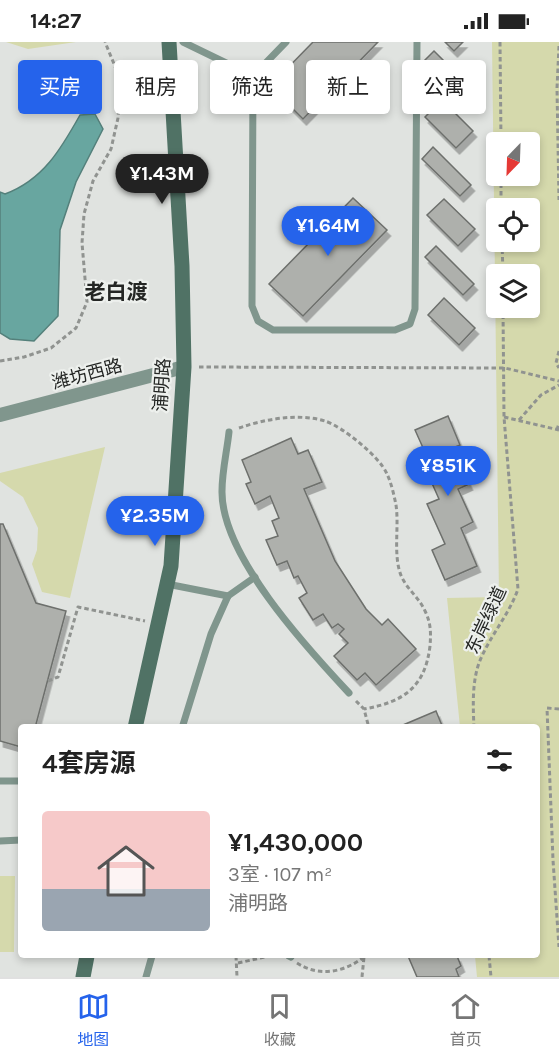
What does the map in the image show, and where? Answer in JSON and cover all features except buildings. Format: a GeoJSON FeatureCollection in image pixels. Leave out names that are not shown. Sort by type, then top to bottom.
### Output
{"type":"FeatureCollection","features":[{"type":"Feature","properties":{"kind":"main road","name":"浦明路"},"geometry":{"type":"LineString","coordinates":[[136,724],[171,566],[184,367],[182,266],[169,42]]}},
{"type":"Feature","properties":{"kind":"main road"},"geometry":{"type":"LineString","coordinates":[[83,977],[87,958]]}},
{"type":"Feature","properties":{"kind":"street","name":"潍坊西路"},"geometry":{"type":"LineString","coordinates":[[0,415],[184,367]]}},
{"type":"Feature","properties":{"kind":"lane"},"geometry":{"type":"LineString","coordinates":[[183,42],[220,60]]}},
{"type":"Feature","properties":{"kind":"lane"},"geometry":{"type":"LineString","coordinates":[[269,60],[286,42]]}},
{"type":"Feature","properties":{"kind":"lane"},"geometry":{"type":"LineString","coordinates":[[253,114],[252,306],[258,321],[273,330],[395,330],[410,324],[415,309],[417,42]]}},
{"type":"Feature","properties":{"kind":"lane"},"geometry":{"type":"LineString","coordinates":[[229,432],[222,492],[230,531],[255,577],[284,619],[349,693]]}},
{"type":"Feature","properties":{"kind":"lane"},"geometry":{"type":"LineString","coordinates":[[183,724],[211,634],[228,596],[255,577]]}},
{"type":"Feature","properties":{"kind":"lane"},"geometry":{"type":"LineString","coordinates":[[167,584],[228,596]]}},
{"type":"Feature","properties":{"kind":"lane"},"geometry":{"type":"LineString","coordinates":[[0,781],[18,781]]}},
{"type":"Feature","properties":{"kind":"lane"},"geometry":{"type":"LineString","coordinates":[[0,841],[18,840]]}},
{"type":"Feature","properties":{"kind":"lane"},"geometry":{"type":"LineString","coordinates":[[146,977],[151,958]]}},
{"type":"Feature","properties":{"kind":"path"},"geometry":{"type":"LineString","coordinates":[[0,361],[24,357],[51,348],[76,328],[87,302],[82,243],[84,214],[93,180],[111,149],[118,118],[121,81],[105,42]]}},
{"type":"Feature","properties":{"kind":"path"},"geometry":{"type":"LineString","coordinates":[[500,42],[501,132]]}},
{"type":"Feature","properties":{"kind":"path"},"geometry":{"type":"LineString","coordinates":[[559,46],[557,88],[559,200]]}},
{"type":"Feature","properties":{"kind":"path","name":"东岸绿道"},"geometry":{"type":"LineString","coordinates":[[474,724],[472,701],[479,663],[512,605],[518,589],[504,417],[503,318]]}},
{"type":"Feature","properties":{"kind":"path"},"geometry":{"type":"LineString","coordinates":[[559,351],[556,363],[559,368]]}},
{"type":"Feature","properties":{"kind":"path"},"geometry":{"type":"LineString","coordinates":[[184,367],[505,368],[559,383]]}},
{"type":"Feature","properties":{"kind":"path"},"geometry":{"type":"LineString","coordinates":[[519,420],[541,395],[559,383]]}},
{"type":"Feature","properties":{"kind":"path"},"geometry":{"type":"LineString","coordinates":[[504,417],[558,430],[559,423]]}},
{"type":"Feature","properties":{"kind":"path"},"geometry":{"type":"LineString","coordinates":[[229,432],[262,420],[288,418],[325,421],[357,441],[387,472],[396,504],[398,568],[404,583],[425,609],[432,629],[429,658],[419,683],[404,696],[381,706],[364,710]]}},
{"type":"Feature","properties":{"kind":"path"},"geometry":{"type":"LineString","coordinates":[[48,681],[58,677],[78,607],[158,624]]}},
{"type":"Feature","properties":{"kind":"path"},"geometry":{"type":"LineString","coordinates":[[349,693],[364,710],[368,724]]}},
{"type":"Feature","properties":{"kind":"path"},"geometry":{"type":"LineString","coordinates":[[559,709],[547,708],[559,947]]}},
{"type":"Feature","properties":{"kind":"path"},"geometry":{"type":"LineString","coordinates":[[237,958],[237,977]]}},
{"type":"Feature","properties":{"kind":"path"},"geometry":{"type":"LineString","coordinates":[[238,963],[260,958]]}},
{"type":"Feature","properties":{"kind":"path"},"geometry":{"type":"LineString","coordinates":[[292,958],[305,970],[324,976],[345,972],[362,958]]}},
{"type":"Feature","properties":{"kind":"path"},"geometry":{"type":"LineString","coordinates":[[363,977],[365,958]]}},
{"type":"Feature","properties":{"kind":"path"},"geometry":{"type":"LineString","coordinates":[[489,958],[491,977]]}},
{"type":"Feature","properties":{"kind":"green space"},"geometry":{"type":"Polygon","coordinates":[[[6,42],[76,42],[28,49],[6,42]]]}},
{"type":"Feature","properties":{"kind":"green space"},"geometry":{"type":"Polygon","coordinates":[[[492,42],[559,42],[559,977],[477,977],[475,958],[540,958],[540,724],[460,724],[447,598],[499,597],[495,318],[540,318],[540,264],[495,264],[495,252],[540,252],[540,198],[494,198],[494,186],[540,186],[540,132],[493,132],[492,42]]]}},
{"type":"Feature","properties":{"kind":"green space"},"geometry":{"type":"Polygon","coordinates":[[[105,447],[70,598],[42,592],[32,564],[37,550],[38,528],[23,497],[0,481],[0,473],[105,447]]]}},
{"type":"Feature","properties":{"kind":"green space"},"geometry":{"type":"Polygon","coordinates":[[[0,876],[15,876],[14,952],[0,952],[0,876]]]}},
{"type":"Feature","properties":{"kind":"water"},"geometry":{"type":"Polygon","coordinates":[[[95,114],[103,129],[76,182],[60,230],[58,316],[34,341],[10,339],[0,333],[0,192],[5,194],[18,188],[40,172],[66,140],[80,115],[95,114]]]}},
{"type":"Feature","properties":{"kind":"district","name":"老白渡"},"geometry":{"type":"Point","coordinates":[116,292]}}]}
